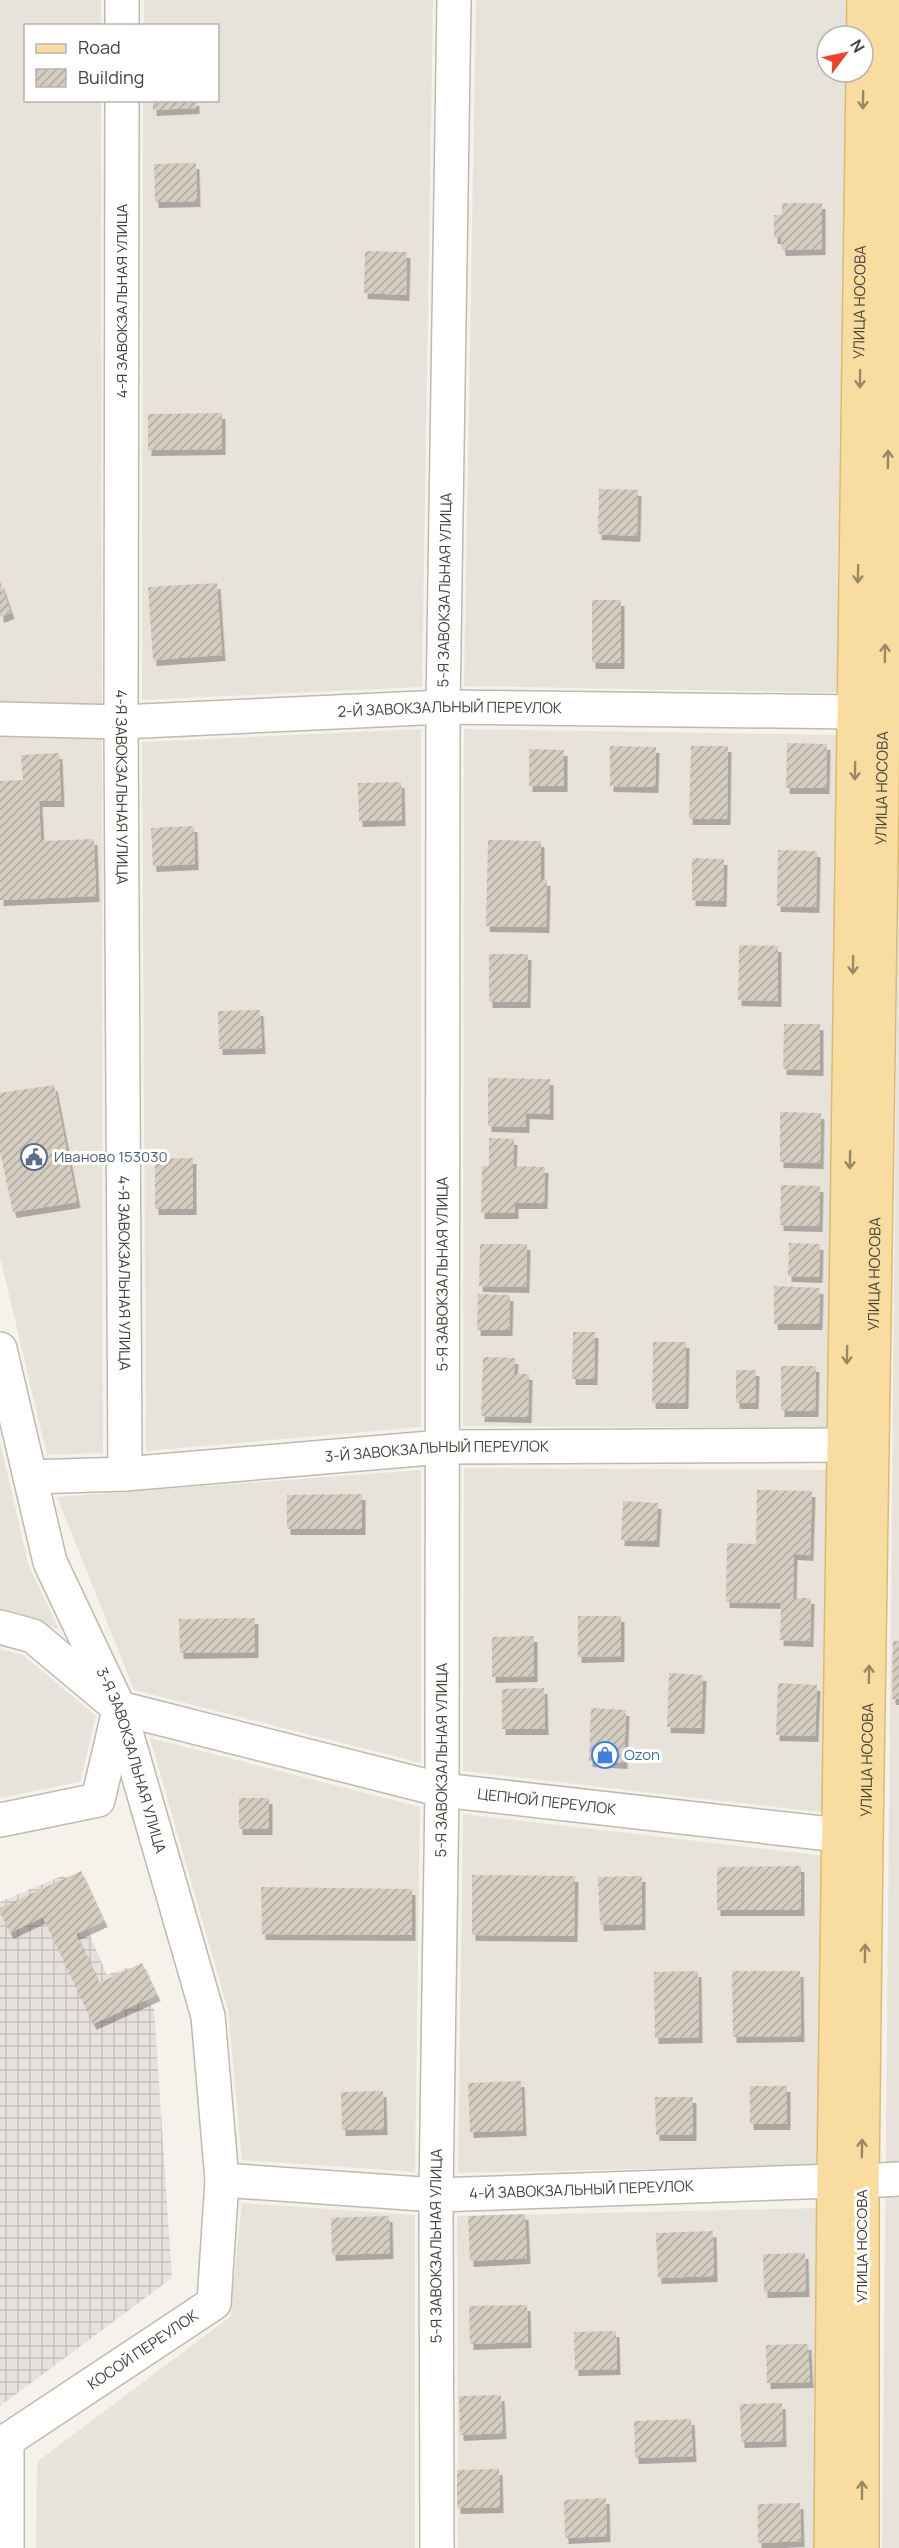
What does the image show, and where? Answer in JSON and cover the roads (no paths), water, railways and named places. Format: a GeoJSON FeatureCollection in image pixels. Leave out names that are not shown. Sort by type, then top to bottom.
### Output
{"type":"FeatureCollection","features":[{"type":"Feature","properties":{"kind":"main road","name":"УЛИЦА НОСОВА"},"geometry":{"type":"LineString","coordinates":[[864,0],[880,712]]}},
{"type":"Feature","properties":{"kind":"main road","name":"УЛИЦА НОСОВА"},"geometry":{"type":"LineString","coordinates":[[831,2548],[848,2181],[860,1445],[880,712],[894,0]]}},
{"type":"Feature","properties":{"kind":"main road","name":"УЛИЦА НОСОВА"},"geometry":{"type":"LineString","coordinates":[[848,2181],[862,2548]]}},
{"type":"Feature","properties":{"kind":"street"},"geometry":{"type":"LineString","coordinates":[[122,0],[122,24]]}},
{"type":"Feature","properties":{"kind":"street","name":"5-Я ЗАВОКЗАЛЬНАЯ УЛИЦА"},"geometry":{"type":"LineString","coordinates":[[436,2548],[436,2195],[442,1790],[443,707],[454,0]]}},
{"type":"Feature","properties":{"kind":"street","name":"4-Я ЗАВОКЗАЛЬНАЯ УЛИЦА"},"geometry":{"type":"LineString","coordinates":[[122,102],[121,722],[125,1474]]}},
{"type":"Feature","properties":{"kind":"street","name":"2-Й ЗАВОКЗАЛЬНЫЙ ПЕРЕУЛОК"},"geometry":{"type":"LineString","coordinates":[[0,719],[121,722],[443,707],[880,712]]}},
{"type":"Feature","properties":{"kind":"street","name":"3-Я ЗАВОКЗАЛЬНАЯ УЛИЦА"},"geometry":{"type":"LineString","coordinates":[[0,1349],[50,1562],[119,1708],[208,2016],[222,2180]]}},
{"type":"Feature","properties":{"kind":"street","name":"3-Й ЗАВОКЗАЛЬНЫЙ ПЕРЕУЛОК"},"geometry":{"type":"LineString","coordinates":[[30,1477],[125,1474],[442,1447],[860,1445]]}},
{"type":"Feature","properties":{"kind":"street"},"geometry":{"type":"LineString","coordinates":[[0,1627],[33,1636],[119,1708],[98,1800],[0,1820]]}},
{"type":"Feature","properties":{"kind":"street","name":"ЦЕПНОЙ ПЕРЕУЛОК"},"geometry":{"type":"LineString","coordinates":[[119,1708],[442,1790],[852,1838]]}},
{"type":"Feature","properties":{"kind":"street","name":"4-Й ЗАВОКЗАЛЬНЫЙ ПЕРЕУЛОК"},"geometry":{"type":"LineString","coordinates":[[222,2180],[436,2195],[899,2179]]}},
{"type":"Feature","properties":{"kind":"street","name":"КОСОЙ ПЕРЕУЛОК"},"geometry":{"type":"LineString","coordinates":[[3,2443],[214,2302],[222,2180]]}},
{"type":"Feature","properties":{"kind":"street"},"geometry":{"type":"LineString","coordinates":[[3,2443],[7,2548]]}},
{"type":"Feature","properties":{"kind":"place","name":"Иваново 153030"},"geometry":{"type":"Point","coordinates":[34,1157]}},
{"type":"Feature","properties":{"kind":"place","name":"Ozon"},"geometry":{"type":"Point","coordinates":[605,1755]}}]}
